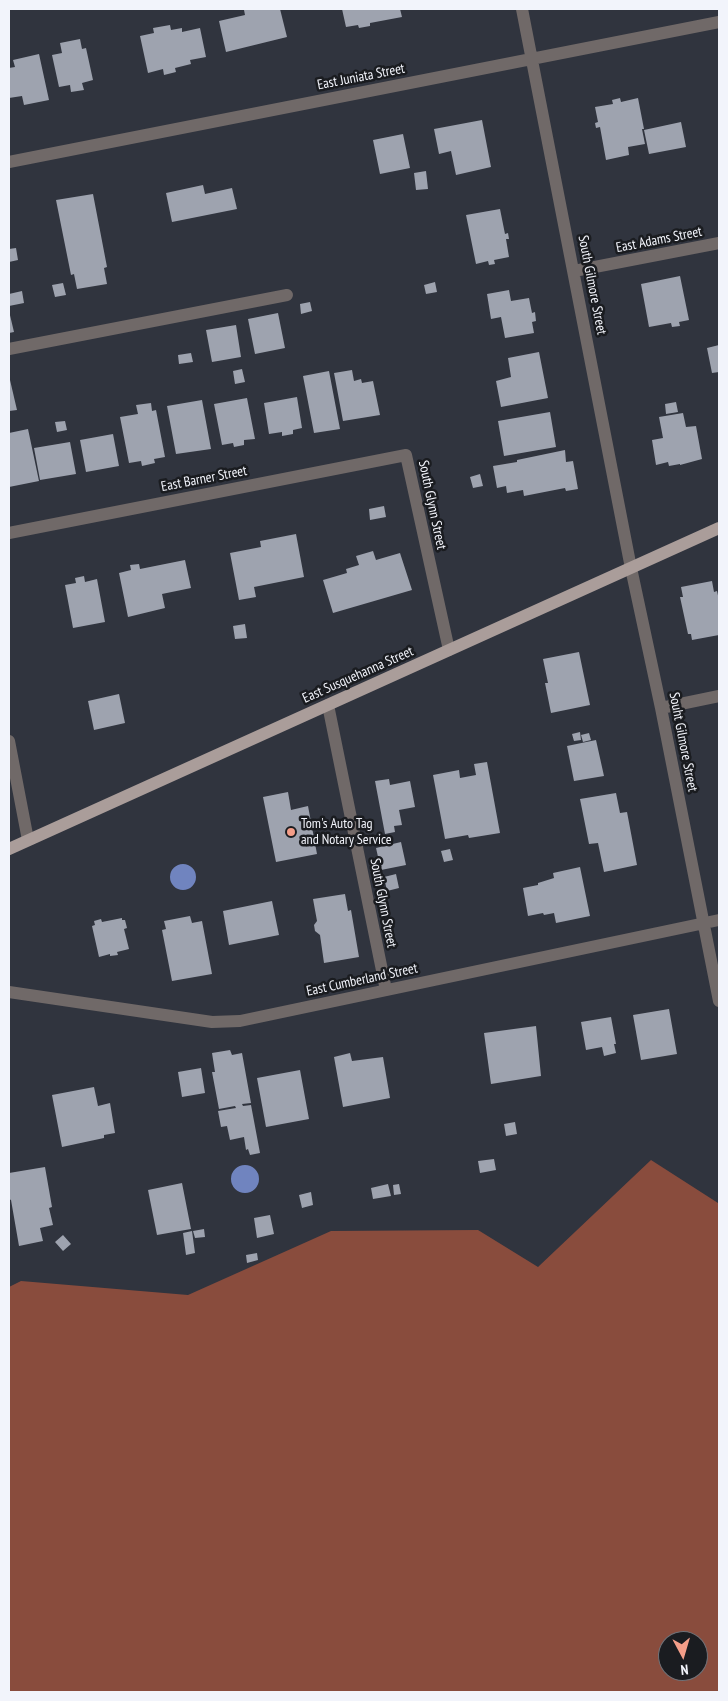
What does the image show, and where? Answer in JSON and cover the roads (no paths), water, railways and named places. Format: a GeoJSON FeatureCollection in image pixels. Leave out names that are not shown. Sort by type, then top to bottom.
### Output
{"type":"FeatureCollection","features":[{"type":"Feature","properties":{"kind":"main road","name":"East Susquehanna Street"},"geometry":{"type":"LineString","coordinates":[[9,849],[719,528]]}},
{"type":"Feature","properties":{"kind":"street","name":"South Gilmore Street"},"geometry":{"type":"LineString","coordinates":[[522,9],[631,568]]}},
{"type":"Feature","properties":{"kind":"street","name":"East Juniata Street"},"geometry":{"type":"LineString","coordinates":[[9,162],[719,22]]}},
{"type":"Feature","properties":{"kind":"street","name":"East Adams Street"},"geometry":{"type":"LineString","coordinates":[[574,271],[719,244]]}},
{"type":"Feature","properties":{"kind":"street"},"geometry":{"type":"LineString","coordinates":[[9,349],[287,295]]}},
{"type":"Feature","properties":{"kind":"street","name":"East Barner Street"},"geometry":{"type":"LineString","coordinates":[[9,533],[406,455]]}},
{"type":"Feature","properties":{"kind":"street","name":"South Glynn Street"},"geometry":{"type":"LineString","coordinates":[[406,455],[449,650]]}},
{"type":"Feature","properties":{"kind":"street","name":"Souht Gilmore Street"},"geometry":{"type":"LineString","coordinates":[[631,568],[704,923]]}},
{"type":"Feature","properties":{"kind":"street"},"geometry":{"type":"LineString","coordinates":[[661,708],[719,696]]}},
{"type":"Feature","properties":{"kind":"street","name":"South Glynn Street"},"geometry":{"type":"LineString","coordinates":[[328,705],[386,990]]}},
{"type":"Feature","properties":{"kind":"street"},"geometry":{"type":"LineString","coordinates":[[9,741],[28,840]]}},
{"type":"Feature","properties":{"kind":"street","name":"East Cumberland Street"},"geometry":{"type":"LineString","coordinates":[[9,992],[212,1022],[240,1021],[719,920]]}},
{"type":"Feature","properties":{"kind":"street"},"geometry":{"type":"LineString","coordinates":[[704,923],[719,1001]]}},
{"type":"Feature","properties":{"kind":"water"},"geometry":{"type":"Polygon","coordinates":[[[183,864],[192,868],[196,877],[192,886],[183,890],[174,886],[170,877],[174,868],[183,864]]]}},
{"type":"Feature","properties":{"kind":"water"},"geometry":{"type":"Polygon","coordinates":[[[245,1165],[255,1169],[259,1179],[255,1189],[245,1193],[235,1189],[231,1179],[235,1169],[245,1165]]]}},
{"type":"Feature","properties":{"kind":"place","name":"Tom's Auto Tag and Notary Service"},"geometry":{"type":"Point","coordinates":[291,832]}}]}
